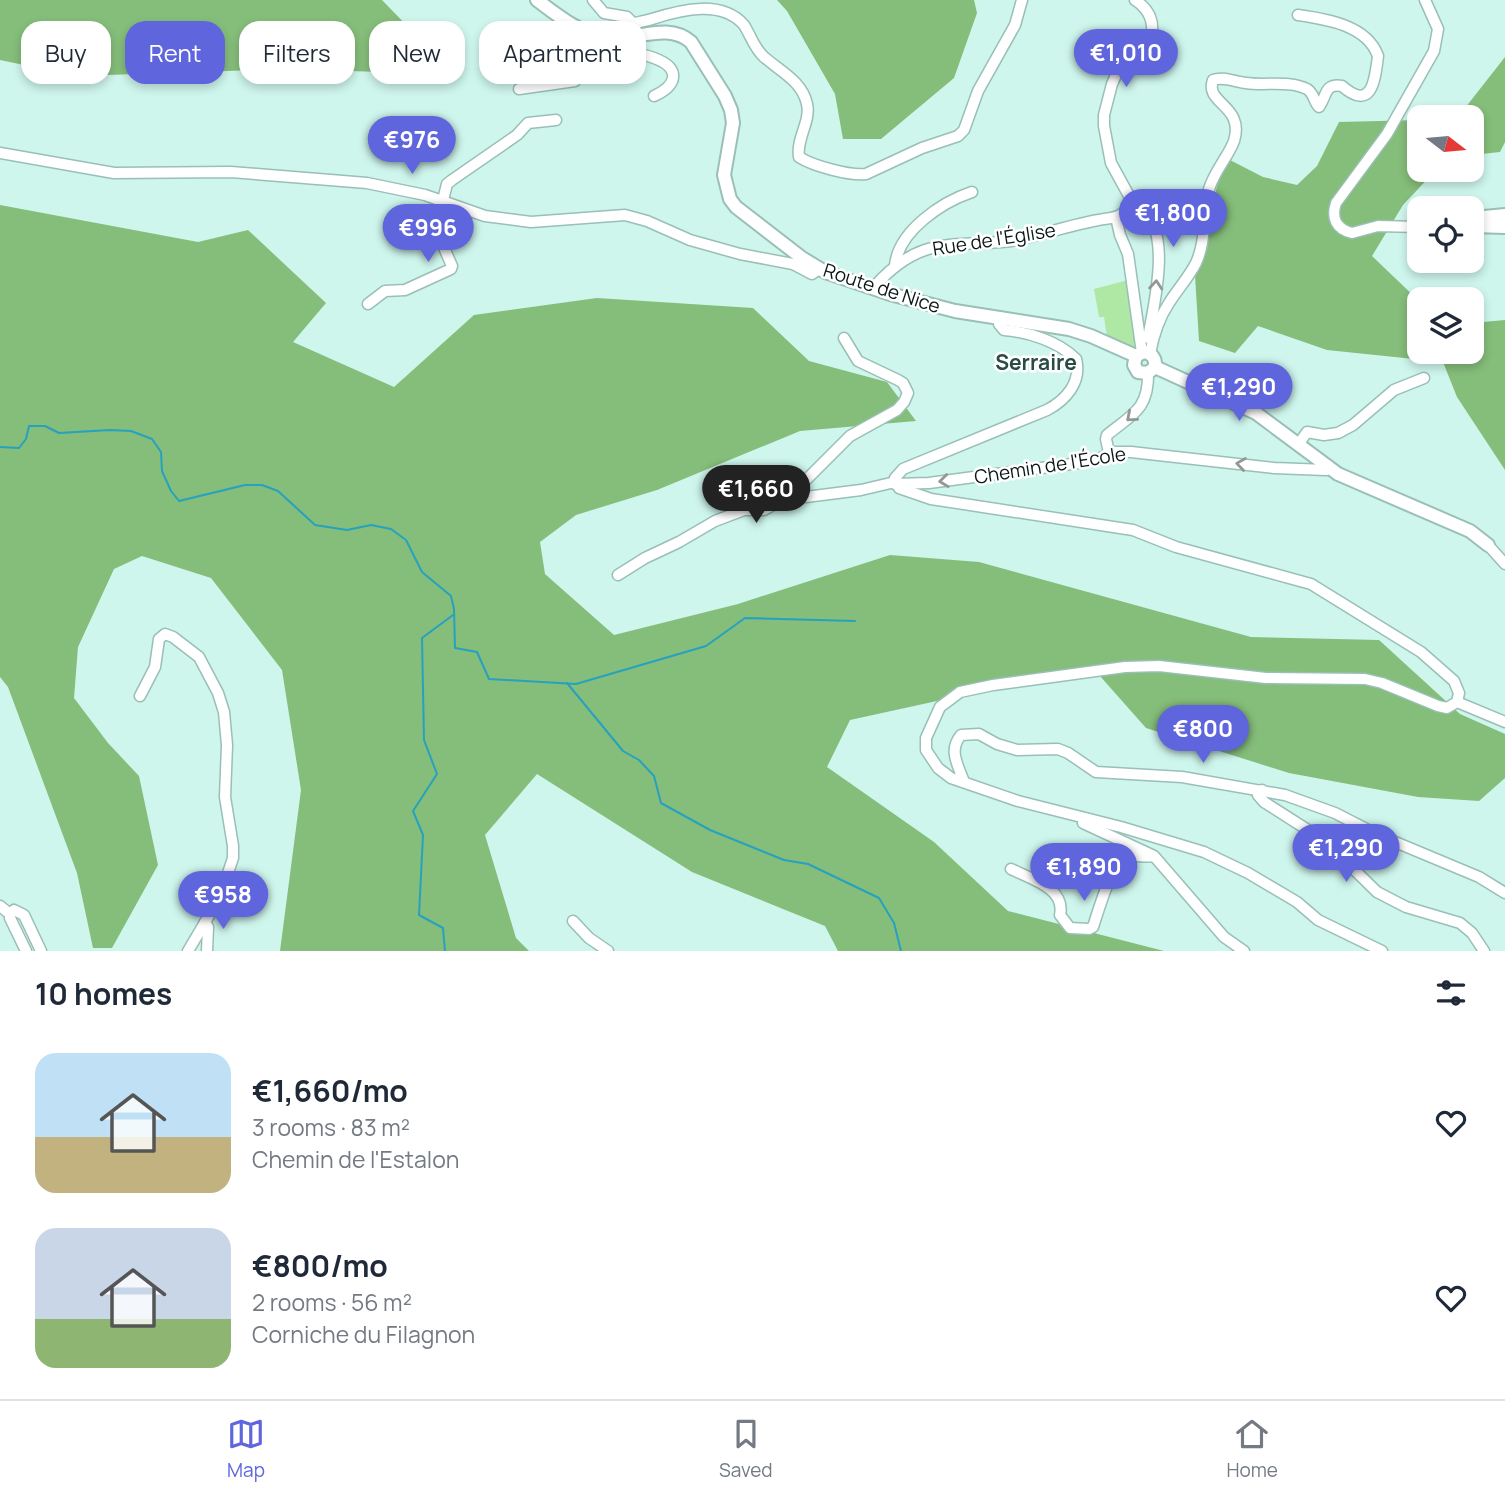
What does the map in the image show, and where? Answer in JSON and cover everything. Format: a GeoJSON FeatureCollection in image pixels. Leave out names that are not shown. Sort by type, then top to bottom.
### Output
{"type":"FeatureCollection","features":[{"type":"Feature","properties":{"kind":"main road","name":"Route de Nice"},"geometry":{"type":"LineString","coordinates":[[537,0],[567,21]]}},
{"type":"Feature","properties":{"kind":"main road","name":"Route de Nice"},"geometry":{"type":"LineString","coordinates":[[646,35],[668,33],[683,36],[691,42],[731,110],[733,122],[724,174],[730,198],[736,207],[758,225],[819,269],[942,308],[1069,329],[1099,339],[1256,413],[1346,478],[1469,531],[1488,545]]}},
{"type":"Feature","properties":{"kind":"main road"},"geometry":{"type":"LineString","coordinates":[[1484,217],[1505,215]]}},
{"type":"Feature","properties":{"kind":"main road"},"geometry":{"type":"LineString","coordinates":[[1484,225],[1505,227]]}},
{"type":"Feature","properties":{"kind":"street"},"geometry":{"type":"LineString","coordinates":[[593,0],[604,13],[627,17],[631,21]]}},
{"type":"Feature","properties":{"kind":"street"},"geometry":{"type":"LineString","coordinates":[[644,21],[704,3],[724,6],[732,11],[745,27],[755,48],[791,77],[806,100],[808,110],[799,144],[799,156],[812,163],[858,175],[958,136],[964,130],[978,91],[1015,25],[1023,0]]}},
{"type":"Feature","properties":{"kind":"street"},"geometry":{"type":"LineString","coordinates":[[1135,0],[1143,5],[1150,15],[1153,29],[1151,38],[1133,48],[1120,66],[1108,99],[1104,126],[1113,167],[1128,194],[1146,212],[1155,227],[1158,264],[1146,359]]}},
{"type":"Feature","properties":{"kind":"street"},"geometry":{"type":"LineString","coordinates":[[1407,227],[1378,226],[1352,233],[1338,226],[1333,211],[1336,203],[1387,134],[1434,51],[1438,29],[1425,0]]}},
{"type":"Feature","properties":{"kind":"street"},"geometry":{"type":"LineString","coordinates":[[1146,359],[1163,313],[1195,264],[1202,241],[1210,186],[1234,139],[1234,118],[1214,97],[1211,83],[1215,78],[1247,84],[1279,84],[1305,88],[1311,92],[1319,107],[1325,91],[1331,86],[1342,86],[1352,95],[1364,96],[1372,89],[1378,56],[1369,41],[1360,33],[1332,21],[1298,15]]}},
{"type":"Feature","properties":{"kind":"street"},"geometry":{"type":"LineString","coordinates":[[646,56],[657,59],[672,71],[674,78],[671,86],[654,96]]}},
{"type":"Feature","properties":{"kind":"street"},"geometry":{"type":"LineString","coordinates":[[519,89],[554,84]]}},
{"type":"Feature","properties":{"kind":"street"},"geometry":{"type":"LineString","coordinates":[[368,304],[385,292],[405,290],[451,269],[445,250],[453,231],[442,213],[447,184],[517,135],[528,123],[556,120]]}},
{"type":"Feature","properties":{"kind":"street"},"geometry":{"type":"LineString","coordinates":[[0,153],[114,173],[231,172],[367,183],[443,201],[485,216],[531,222],[625,215],[647,221],[690,240],[740,254],[793,264],[810,274],[819,269]]}},
{"type":"Feature","properties":{"kind":"street"},"geometry":{"type":"LineString","coordinates":[[895,266],[900,249],[923,220],[943,204],[972,192]]}},
{"type":"Feature","properties":{"kind":"street","name":"Rue de l'Église"},"geometry":{"type":"LineString","coordinates":[[873,288],[895,266],[923,250],[1011,241],[1092,220],[1116,217],[1130,207],[1140,207],[1146,212]]}},
{"type":"Feature","properties":{"kind":"street"},"geometry":{"type":"LineString","coordinates":[[1108,453],[1107,435],[1139,409],[1147,390],[1146,359],[1128,254],[1116,217]]}},
{"type":"Feature","properties":{"kind":"street"},"geometry":{"type":"LineString","coordinates":[[895,483],[896,475],[903,469],[1047,410],[1063,399],[1071,389],[1077,374],[1077,365],[1071,354],[1026,333],[1004,330],[999,324],[1000,317]]}},
{"type":"Feature","properties":{"kind":"street"},"geometry":{"type":"LineString","coordinates":[[791,500],[790,497],[797,489],[845,440],[897,410],[908,393],[903,383],[858,361],[844,338]]}},
{"type":"Feature","properties":{"kind":"street"},"geometry":{"type":"LineString","coordinates":[[1298,445],[1307,432],[1330,435],[1353,425],[1394,390],[1424,378]]}},
{"type":"Feature","properties":{"kind":"street","name":"Chemin de l'École"},"geometry":{"type":"LineString","coordinates":[[895,483],[1007,474],[1096,460],[1108,453],[1131,452],[1309,470],[1329,468]]}},
{"type":"Feature","properties":{"kind":"street"},"geometry":{"type":"LineString","coordinates":[[618,575],[715,521],[744,510],[764,510],[782,499],[861,491],[895,483]]}},
{"type":"Feature","properties":{"kind":"street"},"geometry":{"type":"LineString","coordinates":[[895,483],[903,491],[931,499],[1133,530],[1166,543],[1311,584],[1421,652],[1454,681],[1460,693],[1457,702],[1447,708],[1382,683],[1365,680],[1266,678],[1158,666],[1125,667],[960,692],[943,703],[926,738],[926,750],[938,768],[951,778],[1018,800],[1204,852],[1248,873],[1297,902],[1318,920],[1382,951]]}},
{"type":"Feature","properties":{"kind":"street"},"geometry":{"type":"LineString","coordinates":[[1488,545],[1505,564]]}},
{"type":"Feature","properties":{"kind":"street"},"geometry":{"type":"LineString","coordinates":[[140,696],[155,667],[159,639],[165,634],[196,654],[218,693],[224,712],[227,745],[225,797],[233,858],[220,897],[188,951]]}},
{"type":"Feature","properties":{"kind":"street"},"geometry":{"type":"LineString","coordinates":[[1457,702],[1505,722]]}},
{"type":"Feature","properties":{"kind":"street"},"geometry":{"type":"LineString","coordinates":[[964,782],[954,745],[961,735],[972,733],[1017,750],[1049,748],[1068,753],[1096,772],[1160,774],[1262,790],[1335,813],[1376,834],[1479,877],[1505,893]]}},
{"type":"Feature","properties":{"kind":"street"},"geometry":{"type":"LineString","coordinates":[[1262,790],[1258,796],[1264,802],[1325,841],[1377,892],[1406,907],[1460,923],[1472,933],[1484,951]]}},
{"type":"Feature","properties":{"kind":"street"},"geometry":{"type":"LineString","coordinates":[[1062,811],[1064,815],[1154,856],[1224,937],[1244,951]]}},
{"type":"Feature","properties":{"kind":"street"},"geometry":{"type":"LineString","coordinates":[[1011,869],[1057,895],[1062,906],[1060,915],[1070,928],[1089,929],[1093,927],[1119,861],[1129,856],[1154,856]]}},
{"type":"Feature","properties":{"kind":"street"},"geometry":{"type":"LineString","coordinates":[[0,906],[10,914],[26,951]]}},
{"type":"Feature","properties":{"kind":"street"},"geometry":{"type":"LineString","coordinates":[[10,914],[15,910],[24,915],[41,951]]}},
{"type":"Feature","properties":{"kind":"street"},"geometry":{"type":"LineString","coordinates":[[573,921],[589,938],[608,951]]}},
{"type":"Feature","properties":{"kind":"street"},"geometry":{"type":"LineString","coordinates":[[205,922],[208,927],[207,951]]}},
{"type":"Feature","properties":{"kind":"green space"},"geometry":{"type":"Polygon","coordinates":[[[0,0],[382,0],[402,21],[369,21],[369,72],[355,71],[355,21],[239,21],[239,71],[225,71],[225,21],[125,21],[125,74],[111,75],[111,21],[21,21],[21,64],[0,60],[0,0]]]}},
{"type":"Feature","properties":{"kind":"green space"},"geometry":{"type":"Polygon","coordinates":[[[777,0],[974,0],[977,13],[954,78],[881,139],[843,139],[835,94],[787,11],[777,0]]]}},
{"type":"Feature","properties":{"kind":"green space"},"geometry":{"type":"Polygon","coordinates":[[[1505,57],[1505,142],[1500,152],[1484,154],[1484,105],[1467,105],[1505,57]]]}},
{"type":"Feature","properties":{"kind":"green space"},"geometry":{"type":"Polygon","coordinates":[[[1407,120],[1407,182],[1425,182],[1411,196],[1407,196],[1407,201],[1372,256],[1407,290],[1407,358],[1327,350],[1258,326],[1235,353],[1199,341],[1195,275],[1217,186],[1228,159],[1263,177],[1297,185],[1317,166],[1339,122],[1407,120]]]}},
{"type":"Feature","properties":{"kind":"green space"},"geometry":{"type":"Polygon","coordinates":[[[0,205],[198,242],[248,230],[326,303],[293,342],[394,387],[474,315],[597,298],[753,308],[809,361],[887,382],[916,421],[800,431],[657,490],[576,515],[540,542],[545,574],[614,635],[738,604],[890,555],[979,562],[1251,637],[1379,640],[1460,714],[1505,734],[1505,778],[1479,801],[1418,797],[1289,773],[1146,728],[1092,667],[850,720],[827,767],[934,842],[1008,911],[1164,951],[838,951],[825,926],[692,872],[537,774],[485,835],[516,938],[529,951],[280,951],[301,790],[282,670],[211,578],[142,556],[114,569],[78,647],[74,698],[108,743],[139,776],[158,865],[112,948],[93,948],[77,873],[8,687],[0,677],[0,205]]]}},
{"type":"Feature","properties":{"kind":"green space"},"geometry":{"type":"Polygon","coordinates":[[[1128,280],[1136,349],[1107,337],[1104,317],[1099,317],[1094,289],[1128,280]]]}},
{"type":"Feature","properties":{"kind":"green space"},"geometry":{"type":"Polygon","coordinates":[[[1505,320],[1505,470],[1457,397],[1444,364],[1484,364],[1484,322],[1505,320]]]}},
{"type":"Feature","properties":{"kind":"waterway"},"geometry":{"type":"LineString","coordinates":[[0,447],[19,448],[26,439],[29,426],[45,426],[59,433],[131,431],[152,439],[161,452],[162,471],[179,501],[245,485],[262,485],[278,491],[315,525],[347,530],[371,525],[391,529],[406,540],[422,572],[451,596],[455,648],[477,652],[489,679],[576,684],[706,646],[745,618],[855,621]]}},
{"type":"Feature","properties":{"kind":"waterway"},"geometry":{"type":"LineString","coordinates":[[445,951],[443,928],[419,915],[423,835],[413,811],[437,774],[424,740],[422,638],[453,615]]}},
{"type":"Feature","properties":{"kind":"waterway"},"geometry":{"type":"LineString","coordinates":[[567,683],[623,751],[639,760],[654,776],[661,803],[710,830],[784,860],[808,864],[879,898],[894,923],[901,951]]}},
{"type":"Feature","properties":{"kind":"district","name":"Serraire"},"geometry":{"type":"Point","coordinates":[1036,363]}}]}
